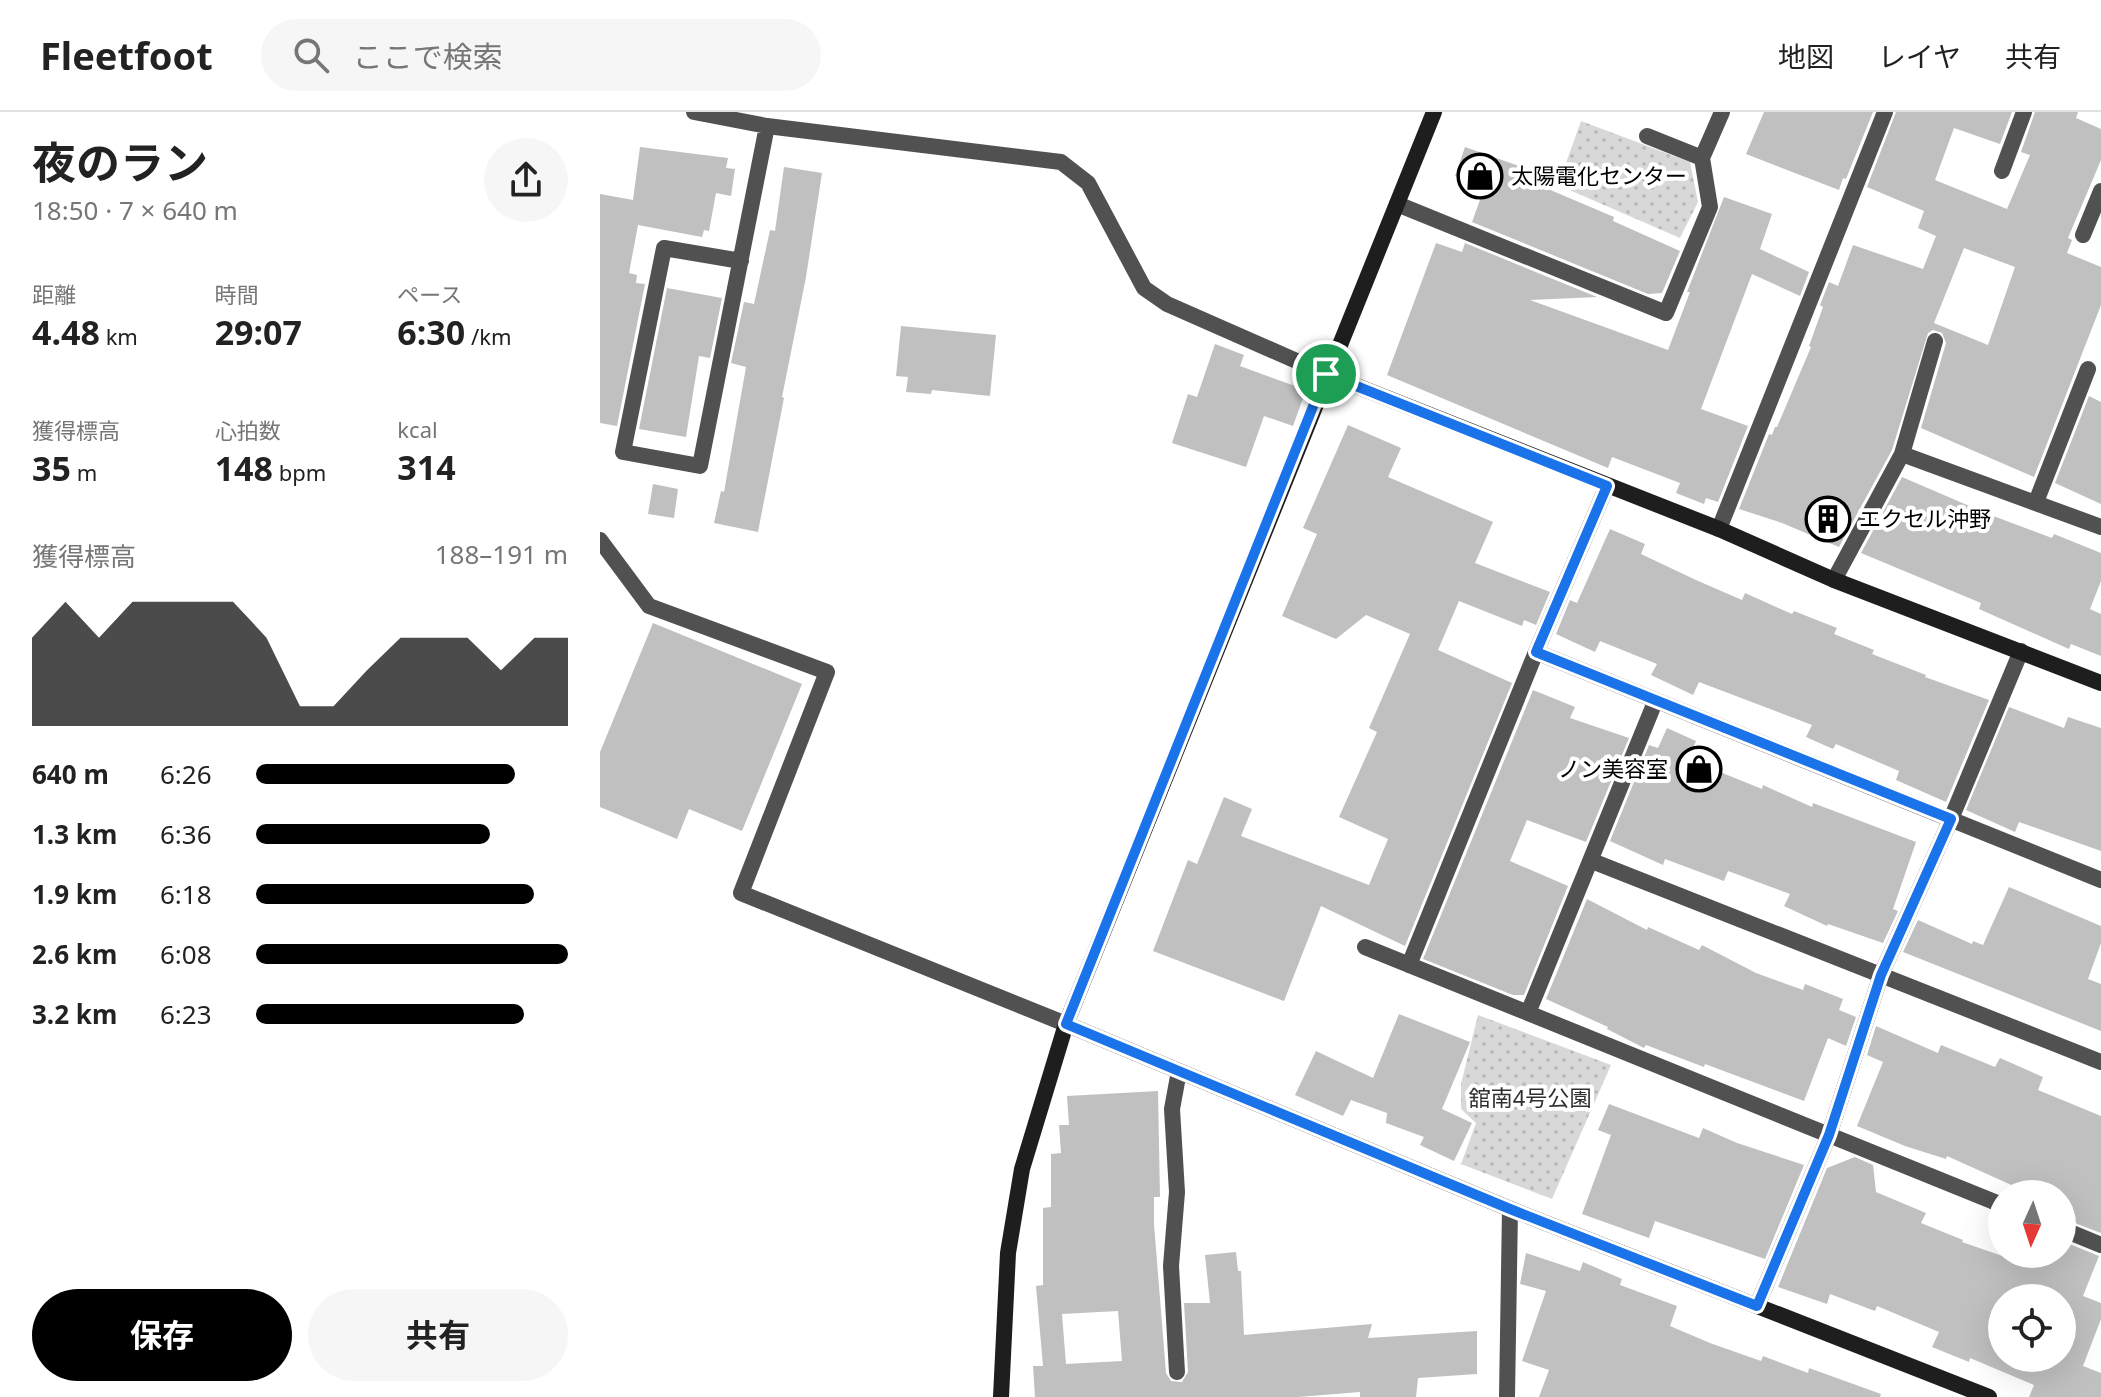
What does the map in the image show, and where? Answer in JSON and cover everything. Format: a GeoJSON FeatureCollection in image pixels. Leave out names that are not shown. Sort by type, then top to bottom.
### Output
{"type":"FeatureCollection","features":[{"type":"Feature","properties":{"kind":"street"},"geometry":{"type":"LineString","coordinates":[[694,112],[767,126],[1061,162],[1088,183],[1144,288],[1167,304],[1326,374],[1719,529],[1834,580],[2101,683]]}},
{"type":"Feature","properties":{"kind":"street"},"geometry":{"type":"LineString","coordinates":[[1001,1397],[1008,1253],[1022,1169],[1066,1024],[1434,112]]}},
{"type":"Feature","properties":{"kind":"street"},"geometry":{"type":"LineString","coordinates":[[1397,204],[1666,313],[1710,207],[1702,158],[1722,112]]}},
{"type":"Feature","properties":{"kind":"street"},"geometry":{"type":"LineString","coordinates":[[1719,529],[1885,112]]}},
{"type":"Feature","properties":{"kind":"street"},"geometry":{"type":"LineString","coordinates":[[2002,171],[2024,112]]}},
{"type":"Feature","properties":{"kind":"street"},"geometry":{"type":"LineString","coordinates":[[741,261],[664,248],[623,452],[700,466],[741,261],[767,126]]}},
{"type":"Feature","properties":{"kind":"street"},"geometry":{"type":"LineString","coordinates":[[1647,136],[1702,158]]}},
{"type":"Feature","properties":{"kind":"street"},"geometry":{"type":"LineString","coordinates":[[2083,235],[2101,191]]}},
{"type":"Feature","properties":{"kind":"street"},"geometry":{"type":"LineString","coordinates":[[1834,580],[1902,454],[1935,341]]}},
{"type":"Feature","properties":{"kind":"street"},"geometry":{"type":"LineString","coordinates":[[2036,502],[2088,369]]}},
{"type":"Feature","properties":{"kind":"street"},"geometry":{"type":"LineString","coordinates":[[1902,454],[2101,527]]}},
{"type":"Feature","properties":{"kind":"street"},"geometry":{"type":"LineString","coordinates":[[1409,965],[1607,486]]}},
{"type":"Feature","properties":{"kind":"street"},"geometry":{"type":"LineString","coordinates":[[600,540],[649,606],[827,672],[741,893],[1510,1209],[1989,1397]]}},
{"type":"Feature","properties":{"kind":"street"},"geometry":{"type":"LineString","coordinates":[[1757,1306],[1829,1135],[1881,975],[2021,651]]}},
{"type":"Feature","properties":{"kind":"street"},"geometry":{"type":"LineString","coordinates":[[1536,652],[2101,880]]}},
{"type":"Feature","properties":{"kind":"street"},"geometry":{"type":"LineString","coordinates":[[1528,1013],[1655,702]]}},
{"type":"Feature","properties":{"kind":"street"},"geometry":{"type":"LineString","coordinates":[[1592,861],[2101,1062]]}},
{"type":"Feature","properties":{"kind":"street"},"geometry":{"type":"LineString","coordinates":[[1365,947],[1988,1199]]}},
{"type":"Feature","properties":{"kind":"street"},"geometry":{"type":"LineString","coordinates":[[1177,1372],[1171,1266],[1177,1192],[1172,1109],[1179,1071]]}},
{"type":"Feature","properties":{"kind":"street"},"geometry":{"type":"LineString","coordinates":[[1507,1397],[1510,1209]]}},
{"type":"Feature","properties":{"kind":"street"},"geometry":{"type":"LineString","coordinates":[[2076,1235],[2101,1245]]}},
{"type":"Feature","properties":{"kind":"green space"},"geometry":{"type":"Polygon","coordinates":[[[1581,121],[1690,162],[1698,202],[1680,238],[1558,185],[1581,121]]]}},
{"type":"Feature","properties":{"kind":"green space","name":"舘南4号公園"},"geometry":{"type":"Polygon","coordinates":[[[1478,1015],[1611,1065],[1552,1199],[1461,1164],[1476,1123],[1461,1109],[1461,1084],[1478,1015]]]}},
{"type":"Feature","properties":{"kind":"building"},"geometry":{"type":"Polygon","coordinates":[[[1764,112],[1873,112],[1839,190],[1746,154],[1764,112]]]}},
{"type":"Feature","properties":{"kind":"building"},"geometry":{"type":"Polygon","coordinates":[[[1896,112],[2012,112],[2000,144],[1954,128],[1935,180],[2007,209],[2030,155],[2021,152],[2035,112],[2078,112],[2076,118],[2101,129],[2101,160],[2068,238],[2072,240],[2067,253],[2101,267],[2101,305],[2034,477],[1921,428],[1946,343],[1942,333],[1933,330],[1928,333],[1892,450],[1839,547],[1739,509],[1769,434],[1772,435],[1777,427],[1811,347],[1823,307],[1820,305],[1829,282],[1838,286],[1853,245],[1923,269],[1936,236],[1918,228],[1924,211],[1867,187],[1896,112]],[[1964,248],[1934,323],[1988,345],[2015,267],[1964,248]]]}},
{"type":"Feature","properties":{"kind":"building"},"geometry":{"type":"Polygon","coordinates":[[[640,147],[728,158],[726,168],[735,169],[731,196],[716,193],[709,231],[704,230],[702,237],[638,225],[629,273],[637,275],[636,283],[645,284],[617,426],[600,423],[600,194],[633,200],[640,147]]]}},
{"type":"Feature","properties":{"kind":"building"},"geometry":{"type":"Polygon","coordinates":[[[1465,147],[1519,166],[1515,175],[1614,217],[1613,221],[1680,251],[1662,293],[1648,294],[1472,222],[1485,186],[1455,176],[1465,147]]]}},
{"type":"Feature","properties":{"kind":"building"},"geometry":{"type":"Polygon","coordinates":[[[784,167],[822,173],[806,277],[758,532],[714,523],[721,491],[724,492],[746,367],[731,363],[744,302],[754,304],[770,230],[775,231],[784,167]]]}},
{"type":"Feature","properties":{"kind":"building"},"geometry":{"type":"Polygon","coordinates":[[[1724,197],[1772,214],[1760,249],[1809,272],[1800,296],[1752,274],[1701,409],[1748,426],[1718,502],[1706,498],[1704,504],[1676,493],[1680,483],[1612,457],[1608,468],[1387,375],[1436,243],[1462,252],[1465,243],[1597,297],[1530,300],[1668,350],[1724,197]]]}},
{"type":"Feature","properties":{"kind":"building"},"geometry":{"type":"Polygon","coordinates":[[[667,288],[722,298],[710,358],[699,356],[686,437],[639,429],[667,288]]]}},
{"type":"Feature","properties":{"kind":"building"},"geometry":{"type":"Polygon","coordinates":[[[901,326],[996,335],[990,396],[932,390],[931,394],[906,392],[908,377],[896,376],[901,326]]]}},
{"type":"Feature","properties":{"kind":"building"},"geometry":{"type":"Polygon","coordinates":[[[1215,344],[1244,355],[1240,366],[1306,390],[1293,426],[1264,416],[1246,467],[1172,443],[1188,394],[1197,397],[1215,344]]]}},
{"type":"Feature","properties":{"kind":"building"},"geometry":{"type":"Polygon","coordinates":[[[2089,396],[2101,402],[2101,504],[2055,483],[2089,396]]]}},
{"type":"Feature","properties":{"kind":"building"},"geometry":{"type":"Polygon","coordinates":[[[1348,425],[1401,448],[1388,477],[1493,522],[1475,563],[1550,592],[1536,625],[1524,620],[1522,626],[1459,601],[1438,650],[1512,683],[1405,946],[1321,906],[1284,1001],[1153,951],[1188,860],[1197,864],[1224,797],[1252,809],[1241,836],[1369,885],[1388,839],[1339,817],[1377,732],[1369,728],[1410,634],[1366,615],[1336,639],[1282,616],[1317,534],[1303,528],[1348,425]]]}},
{"type":"Feature","properties":{"kind":"building"},"geometry":{"type":"Polygon","coordinates":[[[1902,477],[1988,514],[2052,538],[2054,534],[2101,553],[2101,581],[2090,609],[2101,614],[2101,656],[2071,644],[2069,649],[1979,609],[1981,603],[1861,553],[1902,477]]]}},
{"type":"Feature","properties":{"kind":"building"},"geometry":{"type":"Polygon","coordinates":[[[653,484],[678,489],[674,518],[648,514],[653,484]]]}},
{"type":"Feature","properties":{"kind":"building"},"geometry":{"type":"Polygon","coordinates":[[[1610,529],[1645,544],[1641,554],[1696,580],[1742,600],[1745,593],[1792,614],[1794,611],[1837,628],[1834,634],[1874,650],[1872,654],[1989,700],[1946,802],[1896,780],[1899,771],[1836,744],[1833,749],[1806,737],[1812,725],[1699,682],[1693,695],[1651,675],[1657,664],[1600,641],[1595,652],[1556,634],[1570,600],[1577,603],[1610,529]]]}},
{"type":"Feature","properties":{"kind":"building"},"geometry":{"type":"Polygon","coordinates":[[[653,623],[802,684],[742,831],[689,809],[677,839],[600,807],[600,752],[653,623]]]}},
{"type":"Feature","properties":{"kind":"building"},"geometry":{"type":"Polygon","coordinates":[[[1533,690],[1575,707],[1570,718],[1629,738],[1586,842],[1527,820],[1510,861],[1568,886],[1524,995],[1513,995],[1423,959],[1533,690]]]}},
{"type":"Feature","properties":{"kind":"building"},"geometry":{"type":"Polygon","coordinates":[[[2009,707],[2064,728],[2068,717],[2101,728],[2101,851],[2019,822],[2015,832],[1966,810],[2009,707]]]}},
{"type":"Feature","properties":{"kind":"building"},"geometry":{"type":"Polygon","coordinates":[[[1667,728],[1696,741],[1688,759],[1762,789],[1763,785],[1812,807],[1813,803],[1916,842],[1893,909],[1898,911],[1883,943],[1827,926],[1784,906],[1790,894],[1728,871],[1724,881],[1665,859],[1663,865],[1610,841],[1649,745],[1658,748],[1667,728]]]}},
{"type":"Feature","properties":{"kind":"building"},"geometry":{"type":"Polygon","coordinates":[[[2009,887],[2101,926],[2101,943],[2088,979],[2101,984],[2101,1031],[1903,952],[1918,920],[1972,944],[1973,941],[1983,945],[2009,887]]]}},
{"type":"Feature","properties":{"kind":"building"},"geometry":{"type":"Polygon","coordinates":[[[1587,899],[1647,930],[1648,927],[1699,950],[1702,945],[1756,973],[1803,990],[1805,984],[1843,999],[1839,1010],[1856,1017],[1846,1046],[1828,1038],[1804,1101],[1705,1064],[1704,1067],[1646,1045],[1644,1048],[1608,1027],[1546,999],[1587,899]]]}},
{"type":"Feature","properties":{"kind":"building"},"geometry":{"type":"Polygon","coordinates":[[[1399,1014],[1470,1042],[1442,1109],[1472,1123],[1454,1161],[1420,1145],[1424,1137],[1386,1123],[1387,1113],[1351,1100],[1343,1116],[1295,1095],[1316,1051],[1373,1078],[1399,1014]]]}},
{"type":"Feature","properties":{"kind":"building"},"geometry":{"type":"Polygon","coordinates":[[[1876,1026],[1938,1053],[1941,1045],[1995,1067],[2000,1058],[2043,1077],[2038,1090],[2101,1116],[2101,1233],[2076,1223],[2076,1180],[2000,1180],[1947,1156],[1946,1159],[1905,1146],[1857,1126],[1883,1062],[1867,1055],[1876,1026]]]}},
{"type":"Feature","properties":{"kind":"building"},"geometry":{"type":"Polygon","coordinates":[[[1158,1091],[1160,1197],[1154,1197],[1154,1224],[1166,1373],[1171,1381],[1182,1382],[1188,1372],[1184,1303],[1210,1303],[1205,1255],[1236,1252],[1238,1271],[1241,1271],[1244,1335],[1372,1324],[1368,1338],[1477,1331],[1477,1374],[1418,1378],[1416,1397],[1360,1397],[1360,1392],[1298,1397],[1035,1397],[1033,1366],[1043,1366],[1036,1286],[1043,1285],[1043,1208],[1051,1207],[1051,1154],[1061,1153],[1059,1125],[1069,1125],[1067,1096],[1158,1091]],[[1118,1311],[1062,1314],[1066,1364],[1122,1361],[1118,1311]]]}},
{"type":"Feature","properties":{"kind":"building"},"geometry":{"type":"Polygon","coordinates":[[[1609,1104],[1699,1138],[1703,1128],[1804,1165],[1765,1259],[1655,1221],[1649,1238],[1582,1214],[1611,1135],[1598,1130],[1609,1104]]]}},
{"type":"Feature","properties":{"kind":"building"},"geometry":{"type":"Polygon","coordinates":[[[1855,1157],[1873,1165],[1876,1192],[1926,1213],[1921,1223],[1988,1251],[1988,1268],[2076,1268],[2076,1247],[2099,1256],[2083,1296],[2101,1303],[2101,1319],[2083,1366],[2101,1373],[2101,1397],[2029,1397],[2034,1385],[2003,1372],[2076,1372],[2076,1284],[1988,1284],[1988,1366],[1970,1358],[1969,1362],[1932,1347],[1939,1332],[1877,1306],[1875,1311],[1830,1294],[1827,1304],[1778,1287],[1827,1168],[1855,1157]]]}},
{"type":"Feature","properties":{"kind":"building"},"geometry":{"type":"Polygon","coordinates":[[[1526,1253],[1580,1271],[1583,1262],[1622,1279],[1620,1285],[1677,1306],[1670,1326],[1710,1343],[1761,1361],[1763,1356],[1808,1373],[1809,1368],[1881,1394],[1880,1397],[1539,1397],[1549,1370],[1522,1361],[1546,1291],[1520,1284],[1526,1253]]]}},
{"type":"Feature","properties":{"kind":"place","name":"太陽電化センター"},"geometry":{"type":"Point","coordinates":[1480,176]}},
{"type":"Feature","properties":{"kind":"place","name":"エクセル沖野"},"geometry":{"type":"Point","coordinates":[1828,519]}},
{"type":"Feature","properties":{"kind":"place","name":"ノン美容室"},"geometry":{"type":"Point","coordinates":[1699,769]}},
{"type":"Feature","properties":{"kind":"route"},"geometry":{"type":"LineString","coordinates":[[1326,374],[1607,486],[1536,652],[1951,819],[1881,975],[1829,1135],[1757,1306],[1510,1209],[1066,1024],[1326,374]]}}]}
